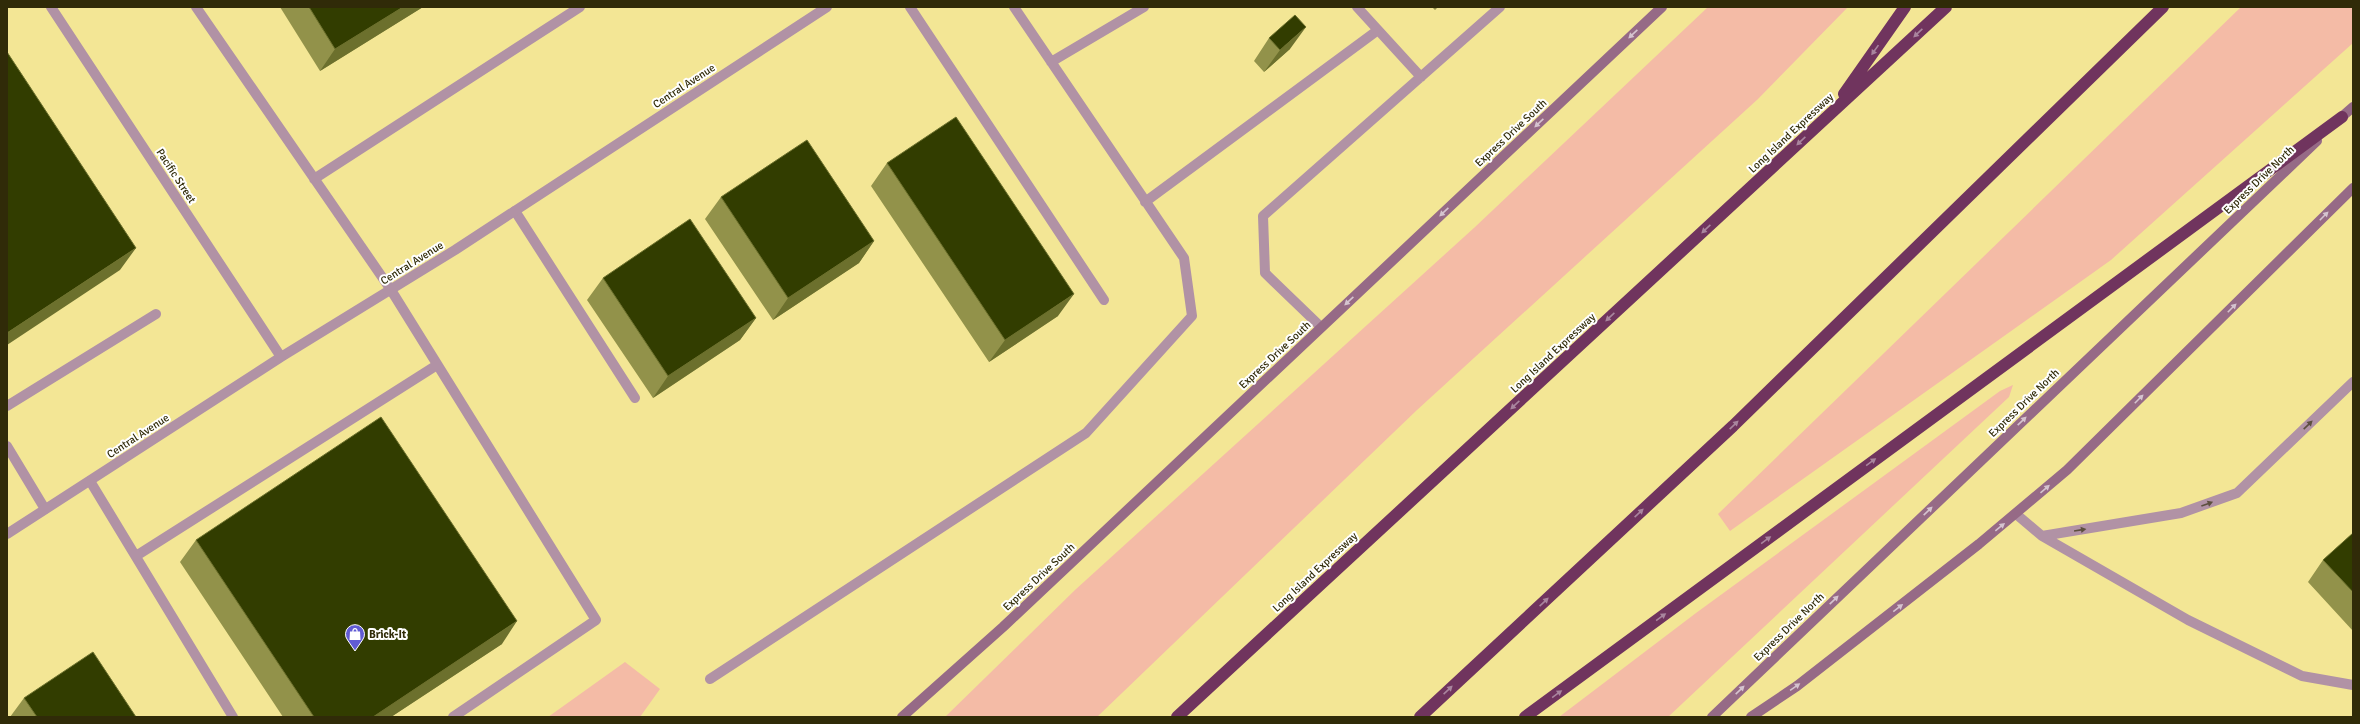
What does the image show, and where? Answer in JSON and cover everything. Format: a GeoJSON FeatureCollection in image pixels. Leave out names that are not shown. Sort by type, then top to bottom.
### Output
{"type":"FeatureCollection","features":[{"type":"Feature","properties":{"kind":"highway"},"geometry":{"type":"LineString","coordinates":[[1830,114],[1905,7]]}},
{"type":"Feature","properties":{"kind":"highway","name":"Long Island Expressway"},"geometry":{"type":"LineString","coordinates":[[1177,717],[1946,7]]}},
{"type":"Feature","properties":{"kind":"highway"},"geometry":{"type":"LineString","coordinates":[[1420,717],[1733,426],[2164,7]]}},
{"type":"Feature","properties":{"kind":"highway"},"geometry":{"type":"LineString","coordinates":[[1526,717],[2342,117]]}},
{"type":"Feature","properties":{"kind":"main road","name":"Express Drive South"},"geometry":{"type":"LineString","coordinates":[[902,717],[1003,627],[1662,7]]}},
{"type":"Feature","properties":{"kind":"main road","name":"Express Drive North"},"geometry":{"type":"LineString","coordinates":[[1712,717],[2353,107]]}},
{"type":"Feature","properties":{"kind":"main road"},"geometry":{"type":"LineString","coordinates":[[1751,717],[1797,686],[2016,514],[2067,470],[2353,188]]}},
{"type":"Feature","properties":{"kind":"street","name":"Pacific Street"},"geometry":{"type":"LineString","coordinates":[[51,7],[281,357]]}},
{"type":"Feature","properties":{"kind":"street"},"geometry":{"type":"LineString","coordinates":[[196,7],[391,290],[596,620],[453,717]]}},
{"type":"Feature","properties":{"kind":"street"},"geometry":{"type":"LineString","coordinates":[[314,179],[580,7]]}},
{"type":"Feature","properties":{"kind":"street","name":"Central Avenue"},"geometry":{"type":"LineString","coordinates":[[7,534],[281,357],[391,290],[515,211],[827,7]]}},
{"type":"Feature","properties":{"kind":"street"},"geometry":{"type":"LineString","coordinates":[[910,7],[1104,300]]}},
{"type":"Feature","properties":{"kind":"street"},"geometry":{"type":"LineString","coordinates":[[710,679],[1086,433],[1192,316],[1184,258],[1014,7]]}},
{"type":"Feature","properties":{"kind":"street"},"geometry":{"type":"LineString","coordinates":[[1051,62],[1144,7]]}},
{"type":"Feature","properties":{"kind":"street"},"geometry":{"type":"LineString","coordinates":[[1357,7],[1422,77]]}},
{"type":"Feature","properties":{"kind":"street"},"geometry":{"type":"LineString","coordinates":[[1321,327],[1265,273],[1263,216],[1500,7]]}},
{"type":"Feature","properties":{"kind":"street"},"geometry":{"type":"LineString","coordinates":[[1145,202],[1378,30]]}},
{"type":"Feature","properties":{"kind":"street"},"geometry":{"type":"LineString","coordinates":[[515,211],[634,398]]}},
{"type":"Feature","properties":{"kind":"street"},"geometry":{"type":"LineString","coordinates":[[7,406],[156,314]]}},
{"type":"Feature","properties":{"kind":"street"},"geometry":{"type":"LineString","coordinates":[[136,556],[437,365]]}},
{"type":"Feature","properties":{"kind":"street"},"geometry":{"type":"LineString","coordinates":[[2042,536],[2181,513],[2237,493],[2353,382]]}},
{"type":"Feature","properties":{"kind":"street"},"geometry":{"type":"LineString","coordinates":[[7,446],[45,510]]}},
{"type":"Feature","properties":{"kind":"street"},"geometry":{"type":"LineString","coordinates":[[90,481],[233,717]]}},
{"type":"Feature","properties":{"kind":"street"},"geometry":{"type":"LineString","coordinates":[[2016,514],[2042,536],[2188,620],[2302,676],[2353,685]]}},
{"type":"Feature","properties":{"kind":"shaded area"},"geometry":{"type":"Polygon","coordinates":[[[1708,7],[1848,7],[1758,99],[1417,410],[1097,717],[945,717],[1075,590],[1475,227],[1708,7]]]}},
{"type":"Feature","properties":{"kind":"shaded area"},"geometry":{"type":"Polygon","coordinates":[[[2241,7],[2353,7],[2353,43],[2111,260],[1730,531],[1718,514],[2241,7]]]}},
{"type":"Feature","properties":{"kind":"shaded area"},"geometry":{"type":"Polygon","coordinates":[[[2013,385],[2009,397],[1668,717],[1559,717],[1696,613],[2000,391],[2013,385]]]}},
{"type":"Feature","properties":{"kind":"shaded area"},"geometry":{"type":"Polygon","coordinates":[[[625,662],[660,689],[640,717],[548,717],[625,662]]]}},
{"type":"Feature","properties":{"kind":"building"},"geometry":{"type":"Polygon","coordinates":[[[309,7],[403,7],[335,49],[309,7]]]}},
{"type":"Feature","properties":{"kind":"building"},"geometry":{"type":"Polygon","coordinates":[[[1295,15],[1306,27],[1280,50],[1269,38],[1295,15]]]}},
{"type":"Feature","properties":{"kind":"building"},"geometry":{"type":"Polygon","coordinates":[[[7,52],[136,248],[7,333],[7,52]]]}},
{"type":"Feature","properties":{"kind":"building"},"geometry":{"type":"Polygon","coordinates":[[[956,117],[1074,294],[1005,340],[887,163],[956,117]]]}},
{"type":"Feature","properties":{"kind":"building"},"geometry":{"type":"Polygon","coordinates":[[[807,140],[874,241],[788,298],[721,197],[807,140]]]}},
{"type":"Feature","properties":{"kind":"building"},"geometry":{"type":"Polygon","coordinates":[[[690,219],[756,318],[668,376],[603,278],[690,219]]]}},
{"type":"Feature","properties":{"kind":"building"},"geometry":{"type":"Polygon","coordinates":[[[381,417],[517,621],[373,717],[314,717],[196,540],[381,417]]]}},
{"type":"Feature","properties":{"kind":"building"},"geometry":{"type":"Polygon","coordinates":[[[2353,533],[2353,592],[2323,560],[2353,533]]]}},
{"type":"Feature","properties":{"kind":"building"},"geometry":{"type":"Polygon","coordinates":[[[93,652],[136,717],[37,717],[24,698],[93,652]]]}},
{"type":"Feature","properties":{"kind":"place","name":"Brick-It"},"geometry":{"type":"Point","coordinates":[355,651]}}]}
